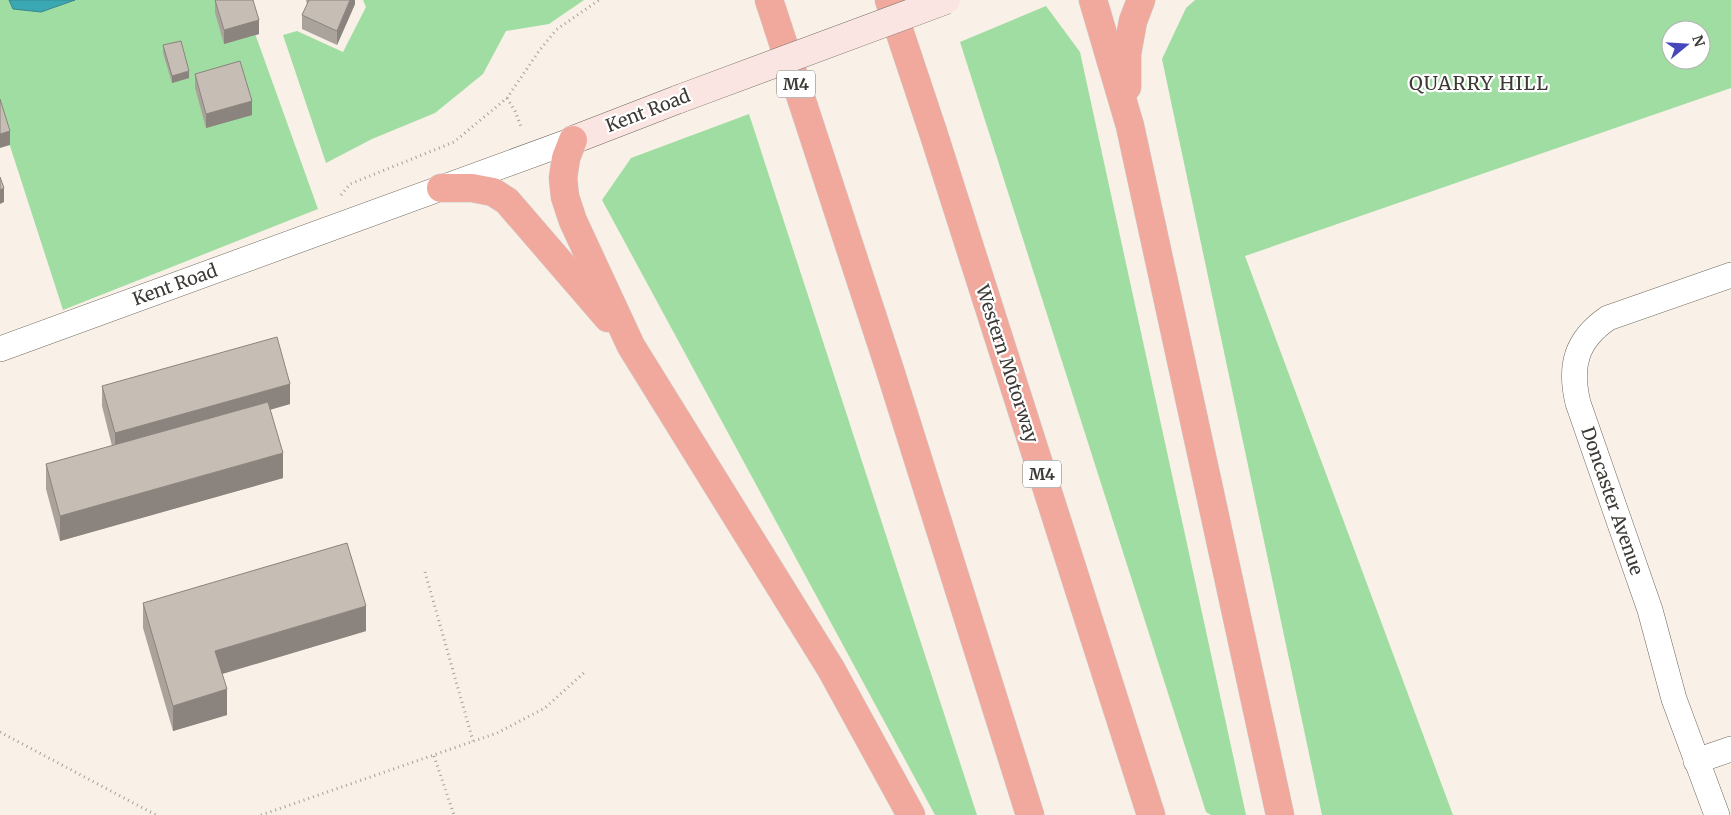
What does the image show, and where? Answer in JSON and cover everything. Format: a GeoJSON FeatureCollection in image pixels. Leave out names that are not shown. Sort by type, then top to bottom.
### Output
{"type":"FeatureCollection","features":[{"type":"Feature","properties":{"kind":"highway","name":"M4"},"geometry":{"type":"LineString","coordinates":[[769,0],[889,367],[1030,815]]}},
{"type":"Feature","properties":{"kind":"highway","name":"Western Motorway"},"geometry":{"type":"LineString","coordinates":[[889,0],[1152,815]]}},
{"type":"Feature","properties":{"kind":"highway"},"geometry":{"type":"LineString","coordinates":[[1094,0],[1130,126],[1280,815]]}},
{"type":"Feature","properties":{"kind":"highway"},"geometry":{"type":"LineString","coordinates":[[1130,126],[1127,54],[1133,20],[1141,0]]}},
{"type":"Feature","properties":{"kind":"highway"},"geometry":{"type":"LineString","coordinates":[[573,140],[566,158],[563,178],[565,197],[573,222],[631,346],[831,670],[911,815]]}},
{"type":"Feature","properties":{"kind":"highway"},"geometry":{"type":"LineString","coordinates":[[440,188],[472,188],[493,192],[507,201],[631,346]]}},
{"type":"Feature","properties":{"kind":"main road","name":"Kent Road"},"geometry":{"type":"LineString","coordinates":[[573,140],[946,0]]}},
{"type":"Feature","properties":{"kind":"street","name":"Kent Road"},"geometry":{"type":"LineString","coordinates":[[0,349],[573,140]]}},
{"type":"Feature","properties":{"kind":"street","name":"Doncaster Avenue"},"geometry":{"type":"LineString","coordinates":[[1717,815],[1668,679],[1650,610],[1578,403],[1573,378],[1579,349],[1586,337],[1608,318],[1731,275]]}},
{"type":"Feature","properties":{"kind":"street"},"geometry":{"type":"LineString","coordinates":[[1696,761],[1731,749]]}},
{"type":"Feature","properties":{"kind":"path"},"geometry":{"type":"LineString","coordinates":[[350,221],[341,195],[350,184],[454,142],[507,98],[539,51],[556,30],[599,0]]}},
{"type":"Feature","properties":{"kind":"path"},"geometry":{"type":"LineString","coordinates":[[507,98],[515,111],[530,156]]}},
{"type":"Feature","properties":{"kind":"path"},"geometry":{"type":"LineString","coordinates":[[425,572],[473,741]]}},
{"type":"Feature","properties":{"kind":"path"},"geometry":{"type":"LineString","coordinates":[[261,815],[497,733],[545,708],[586,671]]}},
{"type":"Feature","properties":{"kind":"path"},"geometry":{"type":"LineString","coordinates":[[0,732],[156,815]]}},
{"type":"Feature","properties":{"kind":"path"},"geometry":{"type":"LineString","coordinates":[[434,756],[454,815]]}},
{"type":"Feature","properties":{"kind":"green space"},"geometry":{"type":"Polygon","coordinates":[[[0,0],[243,0],[318,209],[63,310],[0,115],[0,0]]]}},
{"type":"Feature","properties":{"kind":"green space"},"geometry":{"type":"Polygon","coordinates":[[[363,0],[584,0],[549,24],[506,31],[483,74],[435,113],[372,139],[326,163],[283,35],[297,31],[343,52],[366,7],[363,0]]]}},
{"type":"Feature","properties":{"kind":"green space"},"geometry":{"type":"Polygon","coordinates":[[[1195,0],[1731,0],[1731,88],[1245,256],[1453,815],[1322,815],[1162,59],[1186,8],[1195,0]]]}},
{"type":"Feature","properties":{"kind":"green space"},"geometry":{"type":"Polygon","coordinates":[[[1046,6],[1080,52],[1246,815],[1211,815],[1206,812],[960,42],[1046,6]]]}},
{"type":"Feature","properties":{"kind":"green space"},"geometry":{"type":"Polygon","coordinates":[[[749,114],[977,815],[935,815],[602,200],[631,158],[749,114]]]}},
{"type":"Feature","properties":{"kind":"water"},"geometry":{"type":"Polygon","coordinates":[[[9,0],[75,0],[41,12],[13,9],[9,0]]]}},
{"type":"Feature","properties":{"kind":"building"},"geometry":{"type":"Polygon","coordinates":[[[215,0],[253,0],[259,20],[224,30],[215,0]]]}},
{"type":"Feature","properties":{"kind":"building"},"geometry":{"type":"Polygon","coordinates":[[[309,0],[350,0],[337,31],[302,15],[309,0]]]}},
{"type":"Feature","properties":{"kind":"building"},"geometry":{"type":"Polygon","coordinates":[[[181,41],[189,71],[172,76],[163,45],[181,41]]]}},
{"type":"Feature","properties":{"kind":"building"},"geometry":{"type":"Polygon","coordinates":[[[240,61],[252,101],[206,114],[195,74],[240,61]]]}},
{"type":"Feature","properties":{"kind":"building"},"geometry":{"type":"Polygon","coordinates":[[[0,99],[10,131],[0,134],[0,99]]]}},
{"type":"Feature","properties":{"kind":"building"},"geometry":{"type":"Polygon","coordinates":[[[0,177],[4,188],[0,190],[0,177]]]}},
{"type":"Feature","properties":{"kind":"building"},"geometry":{"type":"Polygon","coordinates":[[[277,337],[290,384],[115,433],[102,386],[277,337]]]}},
{"type":"Feature","properties":{"kind":"building"},"geometry":{"type":"Polygon","coordinates":[[[268,402],[283,453],[60,516],[46,464],[268,402]]]}},
{"type":"Feature","properties":{"kind":"building"},"geometry":{"type":"Polygon","coordinates":[[[347,543],[366,606],[215,651],[227,689],[173,706],[143,603],[347,543]]]}},
{"type":"Feature","properties":{"kind":"district","name":"QUARRY HILL"},"geometry":{"type":"Point","coordinates":[1479,83]}}]}
